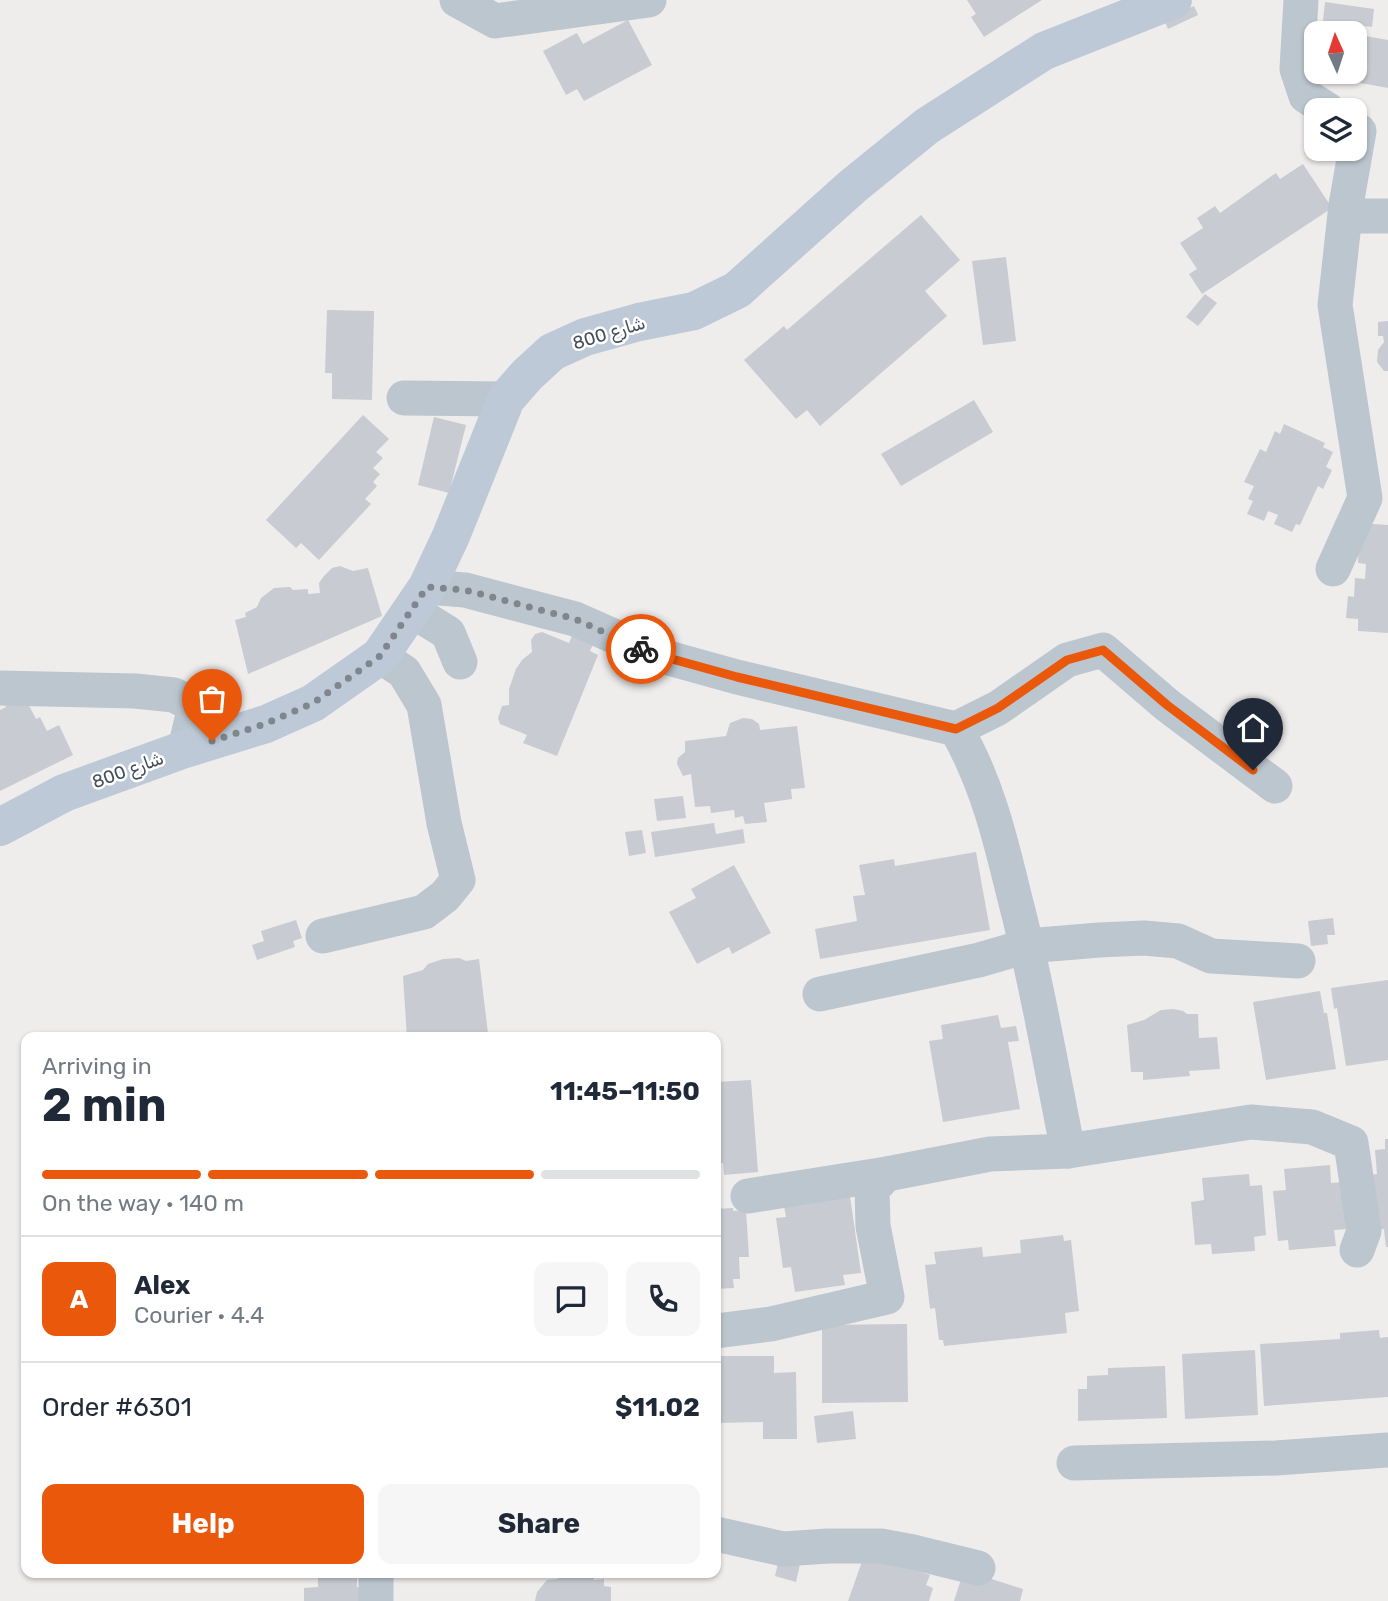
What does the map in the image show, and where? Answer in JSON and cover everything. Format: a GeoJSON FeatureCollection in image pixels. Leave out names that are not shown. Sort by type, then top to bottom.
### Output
{"type":"FeatureCollection","features":[{"type":"Feature","properties":{"kind":"main road","name":"شارع 800"},"geometry":{"type":"LineString","coordinates":[[0,827],[64,793],[265,724],[313,703],[380,656],[419,599],[451,537],[506,399],[552,352],[596,334],[694,311],[737,290],[853,186],[927,126],[1044,51],[1173,0]]}},
{"type":"Feature","properties":{"kind":"street"},"geometry":{"type":"LineString","coordinates":[[457,0],[495,21],[649,0]]}},
{"type":"Feature","properties":{"kind":"street"},"geometry":{"type":"LineString","coordinates":[[1301,0],[1297,69],[1306,96],[1309,98]]}},
{"type":"Feature","properties":{"kind":"street"},"geometry":{"type":"LineString","coordinates":[[1333,569],[1365,498],[1335,305],[1354,161]]}},
{"type":"Feature","properties":{"kind":"street"},"geometry":{"type":"LineString","coordinates":[[1346,205],[1355,215],[1388,216]]}},
{"type":"Feature","properties":{"kind":"street"},"geometry":{"type":"LineString","coordinates":[[404,398],[506,399]]}},
{"type":"Feature","properties":{"kind":"street"},"geometry":{"type":"LineString","coordinates":[[460,662],[448,633],[419,599],[465,590],[563,616],[654,654],[737,677],[956,729],[998,708],[1067,660],[1103,650],[1167,705],[1275,786]]}},
{"type":"Feature","properties":{"kind":"street"},"geometry":{"type":"LineString","coordinates":[[323,936],[424,912],[445,896],[458,880],[444,823],[424,705],[404,672],[380,656]]}},
{"type":"Feature","properties":{"kind":"street"},"geometry":{"type":"LineString","coordinates":[[0,688],[135,691],[174,695],[195,706],[186,749]]}},
{"type":"Feature","properties":{"kind":"street"},"geometry":{"type":"LineString","coordinates":[[956,729],[973,759],[999,832],[1027,946],[1068,1151]]}},
{"type":"Feature","properties":{"kind":"street"},"geometry":{"type":"LineString","coordinates":[[820,995],[979,960],[1027,946],[1144,938],[1178,941],[1211,956],[1298,961]]}},
{"type":"Feature","properties":{"kind":"street"},"geometry":{"type":"LineString","coordinates":[[748,1196],[990,1154],[1068,1151],[1251,1122],[1312,1127],[1351,1143],[1364,1231],[1357,1250]]}},
{"type":"Feature","properties":{"kind":"street"},"geometry":{"type":"LineString","coordinates":[[721,1330],[771,1324],[887,1297],[873,1226],[872,1189],[887,1174]]}},
{"type":"Feature","properties":{"kind":"street"},"geometry":{"type":"LineString","coordinates":[[1074,1463],[1276,1458],[1388,1450]]}},
{"type":"Feature","properties":{"kind":"street"},"geometry":{"type":"LineString","coordinates":[[721,1535],[783,1549],[881,1546],[978,1568]]}},
{"type":"Feature","properties":{"kind":"street"},"geometry":{"type":"LineString","coordinates":[[376,1578],[376,1601]]}},
{"type":"Feature","properties":{"kind":"building"},"geometry":{"type":"Polygon","coordinates":[[[967,0],[1042,0],[984,37],[971,17],[976,14],[967,0]]]}},
{"type":"Feature","properties":{"kind":"building"},"geometry":{"type":"Polygon","coordinates":[[[1325,2],[1374,9],[1372,27],[1367,26],[1367,21],[1323,21],[1325,2]]]}},
{"type":"Feature","properties":{"kind":"building"},"geometry":{"type":"Polygon","coordinates":[[[1194,6],[1198,15],[1168,29],[1164,20],[1194,6]]]}},
{"type":"Feature","properties":{"kind":"building"},"geometry":{"type":"Polygon","coordinates":[[[628,20],[652,65],[584,101],[577,89],[566,95],[543,51],[577,33],[583,44],[628,20]]]}},
{"type":"Feature","properties":{"kind":"building"},"geometry":{"type":"Polygon","coordinates":[[[1367,36],[1388,40],[1388,88],[1366,84],[1367,36]]]}},
{"type":"Feature","properties":{"kind":"building"},"geometry":{"type":"Polygon","coordinates":[[[1303,164],[1332,208],[1202,294],[1189,274],[1197,269],[1180,243],[1203,228],[1197,218],[1215,206],[1220,213],[1276,173],[1280,179],[1303,164]]]}},
{"type":"Feature","properties":{"kind":"building"},"geometry":{"type":"Polygon","coordinates":[[[921,215],[960,260],[925,291],[947,316],[820,426],[807,410],[796,419],[744,360],[784,326],[787,330],[921,215]]]}},
{"type":"Feature","properties":{"kind":"building"},"geometry":{"type":"Polygon","coordinates":[[[1006,257],[1016,341],[983,345],[972,261],[1006,257]]]}},
{"type":"Feature","properties":{"kind":"building"},"geometry":{"type":"Polygon","coordinates":[[[1205,294],[1217,303],[1198,326],[1186,317],[1205,294]]]}},
{"type":"Feature","properties":{"kind":"building"},"geometry":{"type":"Polygon","coordinates":[[[327,310],[374,311],[372,400],[332,399],[332,373],[325,373],[327,310]]]}},
{"type":"Feature","properties":{"kind":"building"},"geometry":{"type":"Polygon","coordinates":[[[1388,321],[1388,371],[1384,371],[1377,362],[1378,350],[1384,342],[1383,336],[1378,336],[1378,322],[1388,321]]]}},
{"type":"Feature","properties":{"kind":"building"},"geometry":{"type":"Polygon","coordinates":[[[974,400],[993,432],[901,486],[881,454],[974,400]]]}},
{"type":"Feature","properties":{"kind":"building"},"geometry":{"type":"Polygon","coordinates":[[[363,415],[389,439],[376,452],[383,458],[373,468],[380,474],[373,482],[377,486],[365,499],[371,504],[319,560],[301,543],[296,548],[266,520],[363,415]]]}},
{"type":"Feature","properties":{"kind":"building"},"geometry":{"type":"Polygon","coordinates":[[[434,417],[466,425],[449,493],[418,485],[434,417]]]}},
{"type":"Feature","properties":{"kind":"building"},"geometry":{"type":"Polygon","coordinates":[[[1284,424],[1325,443],[1323,447],[1333,452],[1326,467],[1332,470],[1323,489],[1318,486],[1300,525],[1296,524],[1292,532],[1274,524],[1278,515],[1268,511],[1264,521],[1247,514],[1253,501],[1248,499],[1254,486],[1244,482],[1260,449],[1266,452],[1275,431],[1280,434],[1284,424]]]}},
{"type":"Feature","properties":{"kind":"building"},"geometry":{"type":"Polygon","coordinates":[[[1360,523],[1388,525],[1388,633],[1358,631],[1358,619],[1346,618],[1348,596],[1354,597],[1355,578],[1365,579],[1366,564],[1358,563],[1360,523]]]}},
{"type":"Feature","properties":{"kind":"building"},"geometry":{"type":"Polygon","coordinates":[[[340,566],[353,571],[368,568],[382,616],[248,674],[235,620],[246,617],[245,613],[257,607],[261,598],[274,588],[290,587],[293,590],[308,589],[308,594],[320,593],[319,583],[324,576],[332,568],[340,566]]]}},
{"type":"Feature","properties":{"kind":"building"},"geometry":{"type":"Polygon","coordinates":[[[542,632],[569,643],[572,636],[593,644],[590,651],[598,655],[557,756],[523,743],[527,735],[500,724],[498,718],[502,706],[509,705],[509,689],[516,669],[532,652],[531,640],[535,634],[542,632]]]}},
{"type":"Feature","properties":{"kind":"building"},"geometry":{"type":"Polygon","coordinates":[[[24,696],[36,719],[40,717],[47,731],[59,725],[73,755],[0,791],[0,710],[24,696]]]}},
{"type":"Feature","properties":{"kind":"building"},"geometry":{"type":"Polygon","coordinates":[[[743,718],[752,719],[759,724],[760,730],[797,726],[805,788],[791,789],[792,799],[764,803],[767,822],[745,824],[743,816],[735,818],[734,810],[711,813],[710,806],[695,807],[691,774],[683,776],[677,764],[678,758],[685,752],[685,741],[726,736],[730,723],[743,718]]]}},
{"type":"Feature","properties":{"kind":"building"},"geometry":{"type":"Polygon","coordinates":[[[683,796],[686,818],[657,821],[654,799],[683,796]]]}},
{"type":"Feature","properties":{"kind":"building"},"geometry":{"type":"Polygon","coordinates":[[[714,823],[716,834],[743,829],[745,843],[655,857],[651,832],[714,823]]]}},
{"type":"Feature","properties":{"kind":"building"},"geometry":{"type":"Polygon","coordinates":[[[642,830],[646,853],[629,856],[625,832],[642,830]]]}},
{"type":"Feature","properties":{"kind":"building"},"geometry":{"type":"Polygon","coordinates":[[[976,852],[990,930],[820,959],[815,929],[857,921],[853,896],[865,895],[859,865],[894,859],[895,866],[976,852]]]}},
{"type":"Feature","properties":{"kind":"building"},"geometry":{"type":"Polygon","coordinates":[[[734,865],[771,933],[732,954],[729,947],[697,964],[669,912],[696,898],[691,889],[734,865]]]}},
{"type":"Feature","properties":{"kind":"building"},"geometry":{"type":"Polygon","coordinates":[[[1333,918],[1335,935],[1327,935],[1328,944],[1311,946],[1308,921],[1333,918]]]}},
{"type":"Feature","properties":{"kind":"building"},"geometry":{"type":"Polygon","coordinates":[[[296,920],[302,938],[293,941],[295,947],[257,960],[252,945],[264,941],[261,931],[296,920]]]}},
{"type":"Feature","properties":{"kind":"building"},"geometry":{"type":"Polygon","coordinates":[[[443,959],[479,959],[488,1032],[407,1032],[403,976],[423,970],[428,964],[443,959]]]}},
{"type":"Feature","properties":{"kind":"building"},"geometry":{"type":"Polygon","coordinates":[[[1388,980],[1388,1060],[1346,1066],[1337,1008],[1334,1009],[1331,988],[1388,980]]]}},
{"type":"Feature","properties":{"kind":"building"},"geometry":{"type":"Polygon","coordinates":[[[1320,991],[1324,1013],[1327,1013],[1336,1069],[1266,1080],[1253,1002],[1320,991]]]}},
{"type":"Feature","properties":{"kind":"building"},"geometry":{"type":"Polygon","coordinates":[[[1173,1009],[1187,1014],[1198,1014],[1199,1038],[1217,1037],[1220,1069],[1189,1071],[1190,1076],[1143,1080],[1143,1072],[1131,1072],[1127,1025],[1144,1020],[1161,1010],[1173,1009]]]}},
{"type":"Feature","properties":{"kind":"building"},"geometry":{"type":"Polygon","coordinates":[[[998,1015],[1001,1028],[1016,1026],[1019,1041],[1008,1042],[1020,1109],[943,1122],[929,1041],[943,1039],[941,1025],[998,1015]]]}},
{"type":"Feature","properties":{"kind":"building"},"geometry":{"type":"Polygon","coordinates":[[[751,1080],[758,1172],[724,1175],[721,1163],[721,1082],[751,1080]]]}},
{"type":"Feature","properties":{"kind":"building"},"geometry":{"type":"Polygon","coordinates":[[[1385,1139],[1388,1139],[1388,1247],[1384,1229],[1374,1230],[1370,1175],[1377,1174],[1375,1150],[1385,1149],[1385,1139]]]}},
{"type":"Feature","properties":{"kind":"building"},"geometry":{"type":"Polygon","coordinates":[[[1330,1165],[1331,1183],[1345,1182],[1349,1229],[1334,1230],[1336,1246],[1289,1250],[1288,1240],[1278,1241],[1273,1191],[1286,1190],[1284,1169],[1330,1165]]]}},
{"type":"Feature","properties":{"kind":"building"},"geometry":{"type":"Polygon","coordinates":[[[1249,1174],[1250,1186],[1262,1185],[1266,1235],[1254,1237],[1255,1251],[1212,1254],[1211,1244],[1195,1245],[1191,1202],[1204,1200],[1202,1178],[1249,1174]]]}},
{"type":"Feature","properties":{"kind":"building"},"geometry":{"type":"Polygon","coordinates":[[[850,1196],[861,1273],[843,1275],[845,1285],[795,1292],[791,1267],[783,1268],[776,1218],[786,1217],[784,1206],[850,1196]]]}},
{"type":"Feature","properties":{"kind":"building"},"geometry":{"type":"Polygon","coordinates":[[[721,1209],[746,1210],[749,1257],[739,1257],[740,1279],[733,1279],[734,1288],[721,1289],[721,1209]]]}},
{"type":"Feature","properties":{"kind":"building"},"geometry":{"type":"Polygon","coordinates":[[[1063,1235],[1064,1241],[1071,1240],[1079,1311],[1065,1313],[1067,1333],[944,1346],[943,1340],[939,1340],[935,1308],[930,1309],[925,1265],[936,1264],[934,1252],[982,1247],[983,1257],[1021,1253],[1020,1240],[1063,1235]]]}},
{"type":"Feature","properties":{"kind":"building"},"geometry":{"type":"Polygon","coordinates":[[[907,1324],[908,1402],[822,1403],[822,1325],[907,1324]]]}},
{"type":"Feature","properties":{"kind":"building"},"geometry":{"type":"Polygon","coordinates":[[[1379,1330],[1380,1338],[1388,1337],[1388,1397],[1264,1406],[1260,1344],[1340,1339],[1340,1333],[1379,1330]]]}},
{"type":"Feature","properties":{"kind":"building"},"geometry":{"type":"Polygon","coordinates":[[[1255,1350],[1258,1415],[1185,1419],[1182,1354],[1255,1350]]]}},
{"type":"Feature","properties":{"kind":"building"},"geometry":{"type":"Polygon","coordinates":[[[721,1356],[774,1356],[774,1373],[796,1372],[797,1439],[763,1439],[763,1422],[721,1423],[721,1356]]]}},
{"type":"Feature","properties":{"kind":"building"},"geometry":{"type":"Polygon","coordinates":[[[1165,1366],[1167,1418],[1078,1421],[1078,1389],[1087,1389],[1087,1376],[1108,1375],[1108,1368],[1165,1366]]]}},
{"type":"Feature","properties":{"kind":"building"},"geometry":{"type":"Polygon","coordinates":[[[853,1411],[856,1439],[817,1443],[814,1416],[853,1411]]]}},
{"type":"Feature","properties":{"kind":"building"},"geometry":{"type":"Polygon","coordinates":[[[865,1553],[930,1575],[926,1585],[933,1588],[929,1601],[848,1601],[865,1553]]]}},
{"type":"Feature","properties":{"kind":"building"},"geometry":{"type":"Polygon","coordinates":[[[780,1554],[801,1560],[796,1582],[775,1576],[780,1554]]]}},
{"type":"Feature","properties":{"kind":"building"},"geometry":{"type":"Polygon","coordinates":[[[964,1570],[1023,1589],[1020,1601],[954,1601],[964,1570]]]}},
{"type":"Feature","properties":{"kind":"building"},"geometry":{"type":"Polygon","coordinates":[[[318,1578],[357,1578],[357,1587],[364,1588],[364,1601],[304,1601],[304,1588],[318,1587],[318,1578]]]}},
{"type":"Feature","properties":{"kind":"building"},"geometry":{"type":"Polygon","coordinates":[[[604,1579],[604,1586],[611,1587],[611,1601],[535,1601],[537,1592],[547,1580],[604,1579]]]}},
{"type":"Feature","properties":{"kind":"way so far"},"geometry":{"type":"LineString","coordinates":[[212,741],[265,724],[313,703],[380,656],[427,587],[465,590],[575,619],[641,649]]}},
{"type":"Feature","properties":{"kind":"route"},"geometry":{"type":"LineString","coordinates":[[641,649],[737,677],[956,729],[998,708],[1067,660],[1103,650],[1167,705],[1253,770]]}}]}
